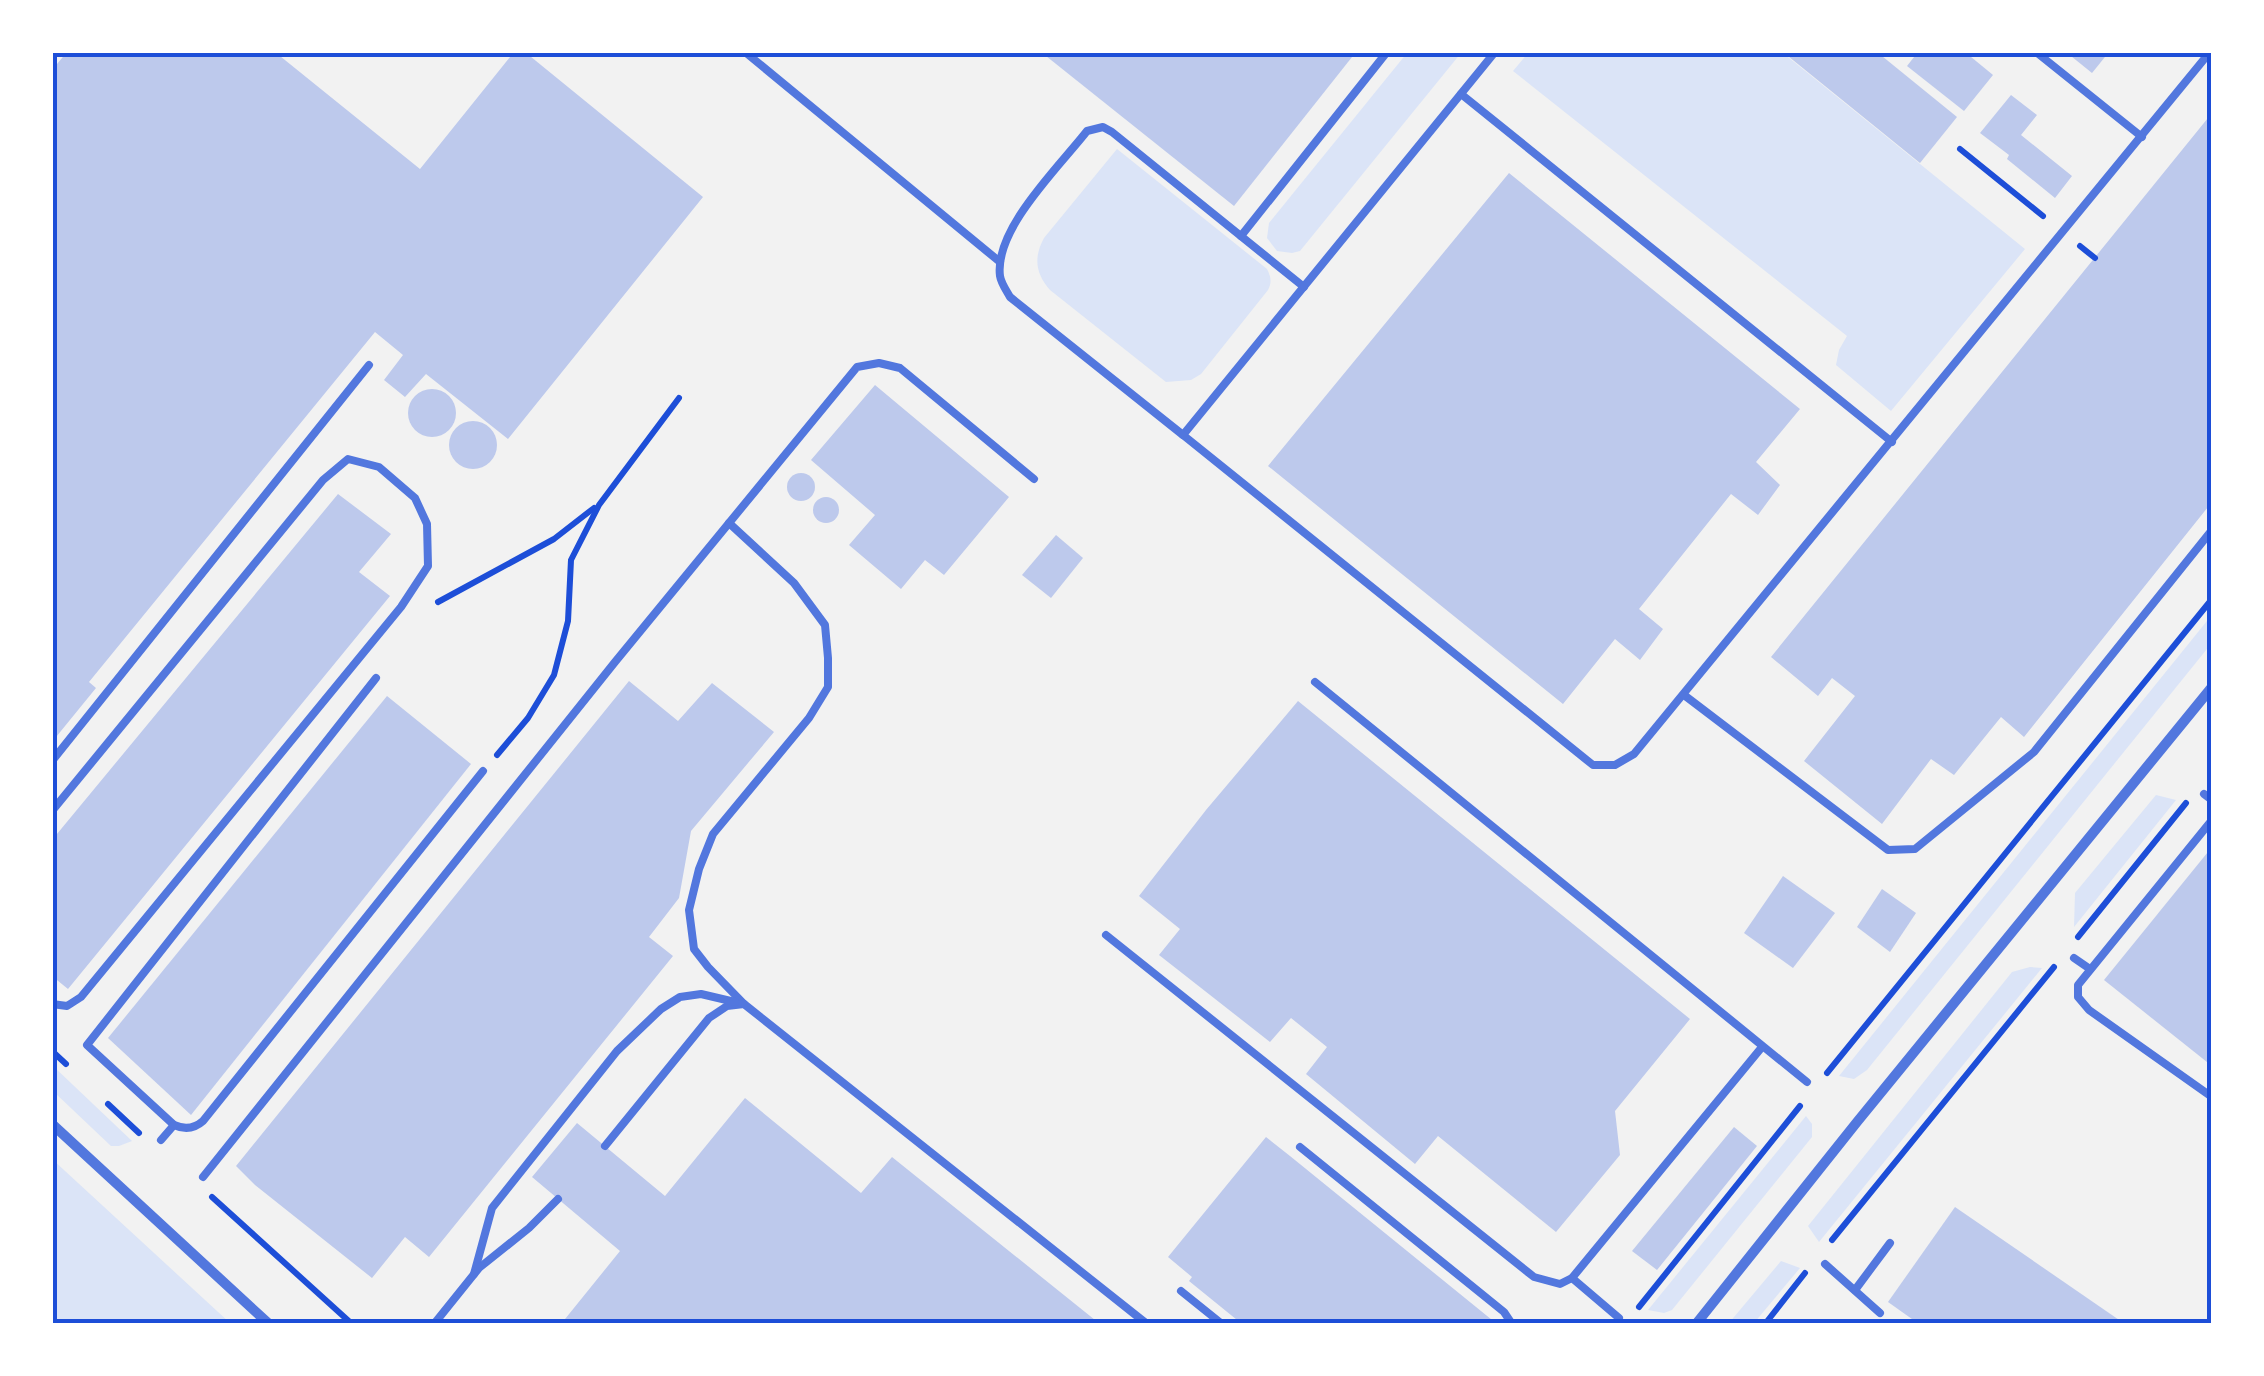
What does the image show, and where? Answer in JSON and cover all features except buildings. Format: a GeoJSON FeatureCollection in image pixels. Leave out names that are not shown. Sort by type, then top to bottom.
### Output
{"type":"FeatureCollection","features":[{"type":"Feature","properties":{"kind":"street"},"geometry":{"type":"LineString","coordinates":[[1696,1324],[2212,687]]}},
{"type":"Feature","properties":{"kind":"street"},"geometry":{"type":"LineString","coordinates":[[52,1124],[269,1324]]}},
{"type":"Feature","properties":{"kind":"lane"},"geometry":{"type":"LineString","coordinates":[[745,52],[1000,262]]}},
{"type":"Feature","properties":{"kind":"lane"},"geometry":{"type":"LineString","coordinates":[[1240,236],[1388,52]]}},
{"type":"Feature","properties":{"kind":"lane"},"geometry":{"type":"LineString","coordinates":[[1184,434],[1495,52]]}},
{"type":"Feature","properties":{"kind":"lane"},"geometry":{"type":"LineString","coordinates":[[2036,52],[2142,136]]}},
{"type":"Feature","properties":{"kind":"lane"},"geometry":{"type":"LineString","coordinates":[[1304,287],[1103,128],[1087,131],[1016,218],[1000,255],[1000,279],[1010,297],[1594,765],[1615,765],[1634,754],[2210,52]]}},
{"type":"Feature","properties":{"kind":"lane"},"geometry":{"type":"LineString","coordinates":[[1462,94],[1892,442]]}},
{"type":"Feature","properties":{"kind":"lane"},"geometry":{"type":"LineString","coordinates":[[203,1177],[614,662],[857,367],[879,363],[900,368],[1034,479]]}},
{"type":"Feature","properties":{"kind":"lane"},"geometry":{"type":"LineString","coordinates":[[52,761],[368,365]]}},
{"type":"Feature","properties":{"kind":"lane"},"geometry":{"type":"LineString","coordinates":[[52,811],[323,480],[348,459],[379,467],[415,498],[427,524],[428,566],[400,607],[81,998],[67,1006],[52,1004]]}},
{"type":"Feature","properties":{"kind":"lane"},"geometry":{"type":"LineString","coordinates":[[729,523],[794,583],[825,625],[828,687],[808,718],[713,834],[689,910],[694,949],[744,1004],[1147,1324]]}},
{"type":"Feature","properties":{"kind":"lane"},"geometry":{"type":"LineString","coordinates":[[1684,694],[1888,850],[1915,849],[2034,752],[2212,530]]}},
{"type":"Feature","properties":{"kind":"lane"},"geometry":{"type":"LineString","coordinates":[[376,678],[87,1045],[174,1125],[182,1129],[196,1127],[203,1121],[483,771]]}},
{"type":"Feature","properties":{"kind":"lane"},"geometry":{"type":"LineString","coordinates":[[1315,682],[1807,1082]]}},
{"type":"Feature","properties":{"kind":"lane"},"geometry":{"type":"LineString","coordinates":[[2212,820],[2078,984],[2078,998],[2088,1010],[2212,1097]]}},
{"type":"Feature","properties":{"kind":"lane"},"geometry":{"type":"LineString","coordinates":[[1106,935],[1534,1277],[1560,1284],[1572,1278],[1762,1047]]}},
{"type":"Feature","properties":{"kind":"lane"},"geometry":{"type":"LineString","coordinates":[[2074,958],[2090,970]]}},
{"type":"Feature","properties":{"kind":"lane"},"geometry":{"type":"LineString","coordinates":[[474,1274],[492,1208],[618,1050],[661,1008],[680,996],[701,994],[744,1004]]}},
{"type":"Feature","properties":{"kind":"lane"},"geometry":{"type":"LineString","coordinates":[[604,1146],[709,1018],[727,1006],[744,1004]]}},
{"type":"Feature","properties":{"kind":"lane"},"geometry":{"type":"LineString","coordinates":[[161,1140],[174,1125]]}},
{"type":"Feature","properties":{"kind":"lane"},"geometry":{"type":"LineString","coordinates":[[1300,1148],[1504,1312],[1512,1324]]}},
{"type":"Feature","properties":{"kind":"lane"},"geometry":{"type":"LineString","coordinates":[[434,1324],[474,1274],[558,1199]]}},
{"type":"Feature","properties":{"kind":"lane"},"geometry":{"type":"LineString","coordinates":[[1855,1290],[1890,1243]]}},
{"type":"Feature","properties":{"kind":"lane"},"geometry":{"type":"LineString","coordinates":[[1824,1264],[1880,1313]]}},
{"type":"Feature","properties":{"kind":"lane"},"geometry":{"type":"LineString","coordinates":[[1572,1278],[1618,1318]]}},
{"type":"Feature","properties":{"kind":"lane"},"geometry":{"type":"LineString","coordinates":[[1181,1291],[1222,1324]]}},
{"type":"Feature","properties":{"kind":"path"},"geometry":{"type":"LineString","coordinates":[[1960,149],[2095,258]]}},
{"type":"Feature","properties":{"kind":"path"},"geometry":{"type":"LineString","coordinates":[[483,771],[528,718],[554,675],[568,622],[571,560],[599,504],[680,398]]}},
{"type":"Feature","properties":{"kind":"path"},"geometry":{"type":"LineString","coordinates":[[430,612],[440,599],[554,540],[599,504]]}},
{"type":"Feature","properties":{"kind":"path"},"geometry":{"type":"LineString","coordinates":[[1826,1073],[2212,598]]}},
{"type":"Feature","properties":{"kind":"path"},"geometry":{"type":"LineString","coordinates":[[2073,943],[2204,794]]}},
{"type":"Feature","properties":{"kind":"path"},"geometry":{"type":"LineString","coordinates":[[1830,1243],[2054,967]]}},
{"type":"Feature","properties":{"kind":"path"},"geometry":{"type":"LineString","coordinates":[[1633,1314],[1802,1104]]}},
{"type":"Feature","properties":{"kind":"path"},"geometry":{"type":"LineString","coordinates":[[1765,1324],[1807,1272]]}},
{"type":"Feature","properties":{"kind":"shaded area"},"geometry":{"type":"Polygon","coordinates":[[[1407,53],[1461,53],[1300,251],[1277,251],[1267,238],[1269,223],[1407,53]]]}},
{"type":"Feature","properties":{"kind":"shaded area"},"geometry":{"type":"Polygon","coordinates":[[[1528,53],[1783,53],[2025,249],[1891,411],[1836,365],[1847,336],[1513,71],[1528,53]]]}},
{"type":"Feature","properties":{"kind":"shaded area"},"geometry":{"type":"Polygon","coordinates":[[[1117,149],[1267,269],[1269,275],[1268,290],[1201,374],[1191,380],[1166,382],[1050,290],[1039,272],[1038,252],[1044,238],[1117,149]]]}},
{"type":"Feature","properties":{"kind":"shaded area"},"geometry":{"type":"Polygon","coordinates":[[[2211,616],[2211,644],[1867,1070],[1854,1079],[1839,1076],[2211,616]]]}},
{"type":"Feature","properties":{"kind":"shaded area"},"geometry":{"type":"Polygon","coordinates":[[[2156,795],[2176,800],[2074,927],[2075,893],[2156,795]]]}},
{"type":"Feature","properties":{"kind":"shaded area"},"geometry":{"type":"Polygon","coordinates":[[[2042,968],[1819,1242],[1808,1226],[2012,972],[2042,968]]]}},
{"type":"Feature","properties":{"kind":"shaded area"},"geometry":{"type":"Polygon","coordinates":[[[53,1066],[132,1141],[111,1146],[53,1091],[53,1066]]]}},
{"type":"Feature","properties":{"kind":"shaded area"},"geometry":{"type":"Polygon","coordinates":[[[1806,1116],[1812,1124],[1812,1137],[1672,1310],[1648,1310],[1806,1116]]]}},
{"type":"Feature","properties":{"kind":"shaded area"},"geometry":{"type":"Polygon","coordinates":[[[52,1159],[230,1323],[53,1323],[52,1159]]]}},
{"type":"Feature","properties":{"kind":"shaded area"},"geometry":{"type":"Polygon","coordinates":[[[1781,1261],[1800,1268],[1754,1323],[1729,1323],[1781,1261]]]}}]}
